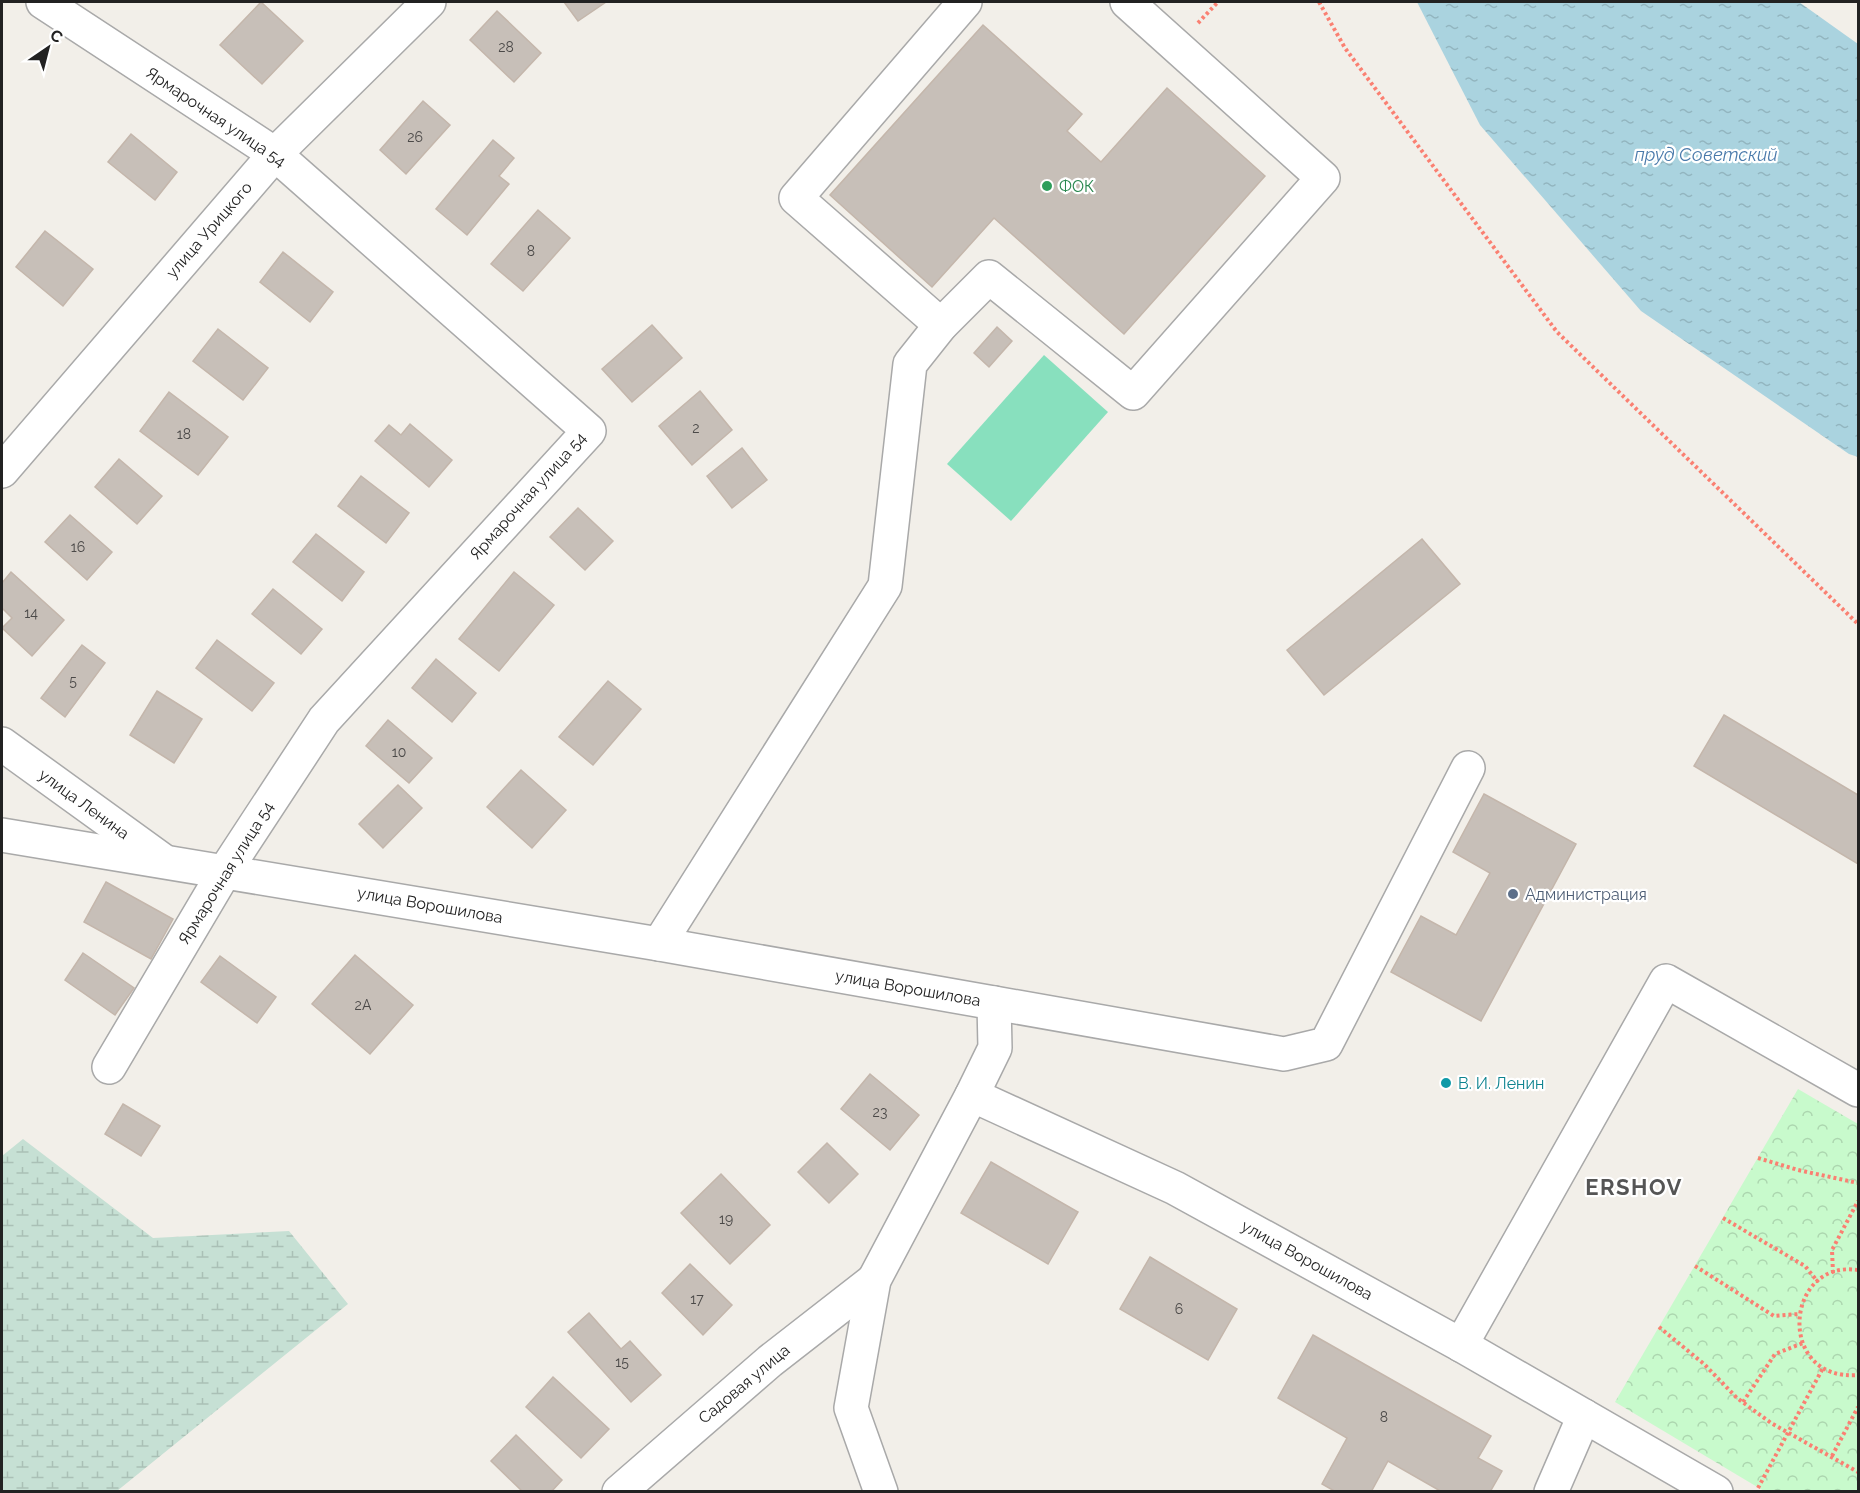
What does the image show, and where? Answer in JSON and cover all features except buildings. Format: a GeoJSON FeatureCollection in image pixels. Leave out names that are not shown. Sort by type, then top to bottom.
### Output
{"type":"FeatureCollection","features":[{"type":"Feature","properties":{"kind":"street","name":"Ярмарочная улица 54"},"geometry":{"type":"LineString","coordinates":[[43,2],[275,154],[589,430],[324,720],[225,871],[109,1067]]}},
{"type":"Feature","properties":{"kind":"street","name":"улица Урицкого"},"geometry":{"type":"LineString","coordinates":[[2,471],[275,154],[429,2]]}},
{"type":"Feature","properties":{"kind":"street"},"geometry":{"type":"LineString","coordinates":[[941,325],[796,198],[965,2]]}},
{"type":"Feature","properties":{"kind":"street"},"geometry":{"type":"LineString","coordinates":[[659,944],[885,586],[910,364],[941,325],[989,277],[1133,393],[1323,178],[1144,7]]}},
{"type":"Feature","properties":{"kind":"street","name":"улица Ленина"},"geometry":{"type":"LineString","coordinates":[[2,744],[167,864]]}},
{"type":"Feature","properties":{"kind":"street"},"geometry":{"type":"LineString","coordinates":[[994,1003],[1284,1054],[1326,1044],[1468,768]]}},
{"type":"Feature","properties":{"kind":"street","name":"улица Ворошилова"},"geometry":{"type":"LineString","coordinates":[[2,835],[659,944],[994,1003],[995,1048],[972,1095],[1175,1188],[1461,1345],[1716,1491]]}},
{"type":"Feature","properties":{"kind":"street"},"geometry":{"type":"LineString","coordinates":[[1461,1345],[1666,981],[1858,1090]]}},
{"type":"Feature","properties":{"kind":"street"},"geometry":{"type":"LineString","coordinates":[[881,1491],[851,1408],[874,1280],[972,1095]]}},
{"type":"Feature","properties":{"kind":"street","name":"Садовая улица"},"geometry":{"type":"LineString","coordinates":[[619,1491],[770,1360],[874,1280]]}},
{"type":"Feature","properties":{"kind":"street"},"geometry":{"type":"LineString","coordinates":[[1551,1491],[1584,1416]]}},
{"type":"Feature","properties":{"kind":"path"},"geometry":{"type":"LineString","coordinates":[[1319,2],[1345,48],[1557,332],[1858,624]]}},
{"type":"Feature","properties":{"kind":"path"},"geometry":{"type":"LineString","coordinates":[[1758,1158],[1798,1170],[1858,1183]]}},
{"type":"Feature","properties":{"kind":"path"},"geometry":{"type":"LineString","coordinates":[[1833,1273],[1832,1250],[1858,1201]]}},
{"type":"Feature","properties":{"kind":"path"},"geometry":{"type":"LineString","coordinates":[[1723,1218],[1805,1266],[1818,1282]]}},
{"type":"Feature","properties":{"kind":"path"},"geometry":{"type":"LineString","coordinates":[[1695,1266],[1774,1316],[1799,1314]]}},
{"type":"Feature","properties":{"kind":"path"},"geometry":{"type":"LineString","coordinates":[[1858,1270],[1833,1273],[1818,1282],[1805,1297],[1799,1314],[1799,1332],[1812,1359],[1831,1372],[1858,1377]]}},
{"type":"Feature","properties":{"kind":"path"},"geometry":{"type":"LineString","coordinates":[[1659,1327],[1704,1364],[1743,1402],[1771,1423],[1858,1472]]}},
{"type":"Feature","properties":{"kind":"path"},"geometry":{"type":"LineString","coordinates":[[1743,1402],[1775,1354],[1803,1343]]}},
{"type":"Feature","properties":{"kind":"path"},"geometry":{"type":"LineString","coordinates":[[1758,1488],[1823,1368]]}},
{"type":"Feature","properties":{"kind":"path"},"geometry":{"type":"LineString","coordinates":[[1832,1456],[1858,1407]]}},
{"type":"Feature","properties":{"kind":"green space"},"geometry":{"type":"Polygon","coordinates":[[[1044,355],[1108,412],[1011,521],[947,464],[1044,355]]]}},
{"type":"Feature","properties":{"kind":"green space"},"geometry":{"type":"Polygon","coordinates":[[[1798,1089],[1858,1124],[1858,1491],[1764,1491],[1615,1402],[1798,1089]]]}},
{"type":"Feature","properties":{"kind":"green space"},"geometry":{"type":"Polygon","coordinates":[[[23,1139],[153,1238],[289,1231],[348,1304],[117,1491],[2,1491],[2,1156],[23,1139]]]}},
{"type":"Feature","properties":{"kind":"water","name":"пруд Советский"},"geometry":{"type":"Polygon","coordinates":[[[1417,2],[1799,2],[1858,44],[1858,457],[1849,454],[1641,311],[1480,125],[1417,2]]]}},
{"type":"Feature","properties":{"kind":"place","name":"ФОК"},"geometry":{"type":"Point","coordinates":[1047,186]}},
{"type":"Feature","properties":{"kind":"place","name":"Администрация"},"geometry":{"type":"Point","coordinates":[1513,894]}},
{"type":"Feature","properties":{"kind":"place","name":"В. И. Ленин"},"geometry":{"type":"Point","coordinates":[1446,1083]}},
{"type":"Feature","properties":{"kind":"district","name":"ERSHOV"},"geometry":{"type":"Point","coordinates":[1634,1187]}}]}
